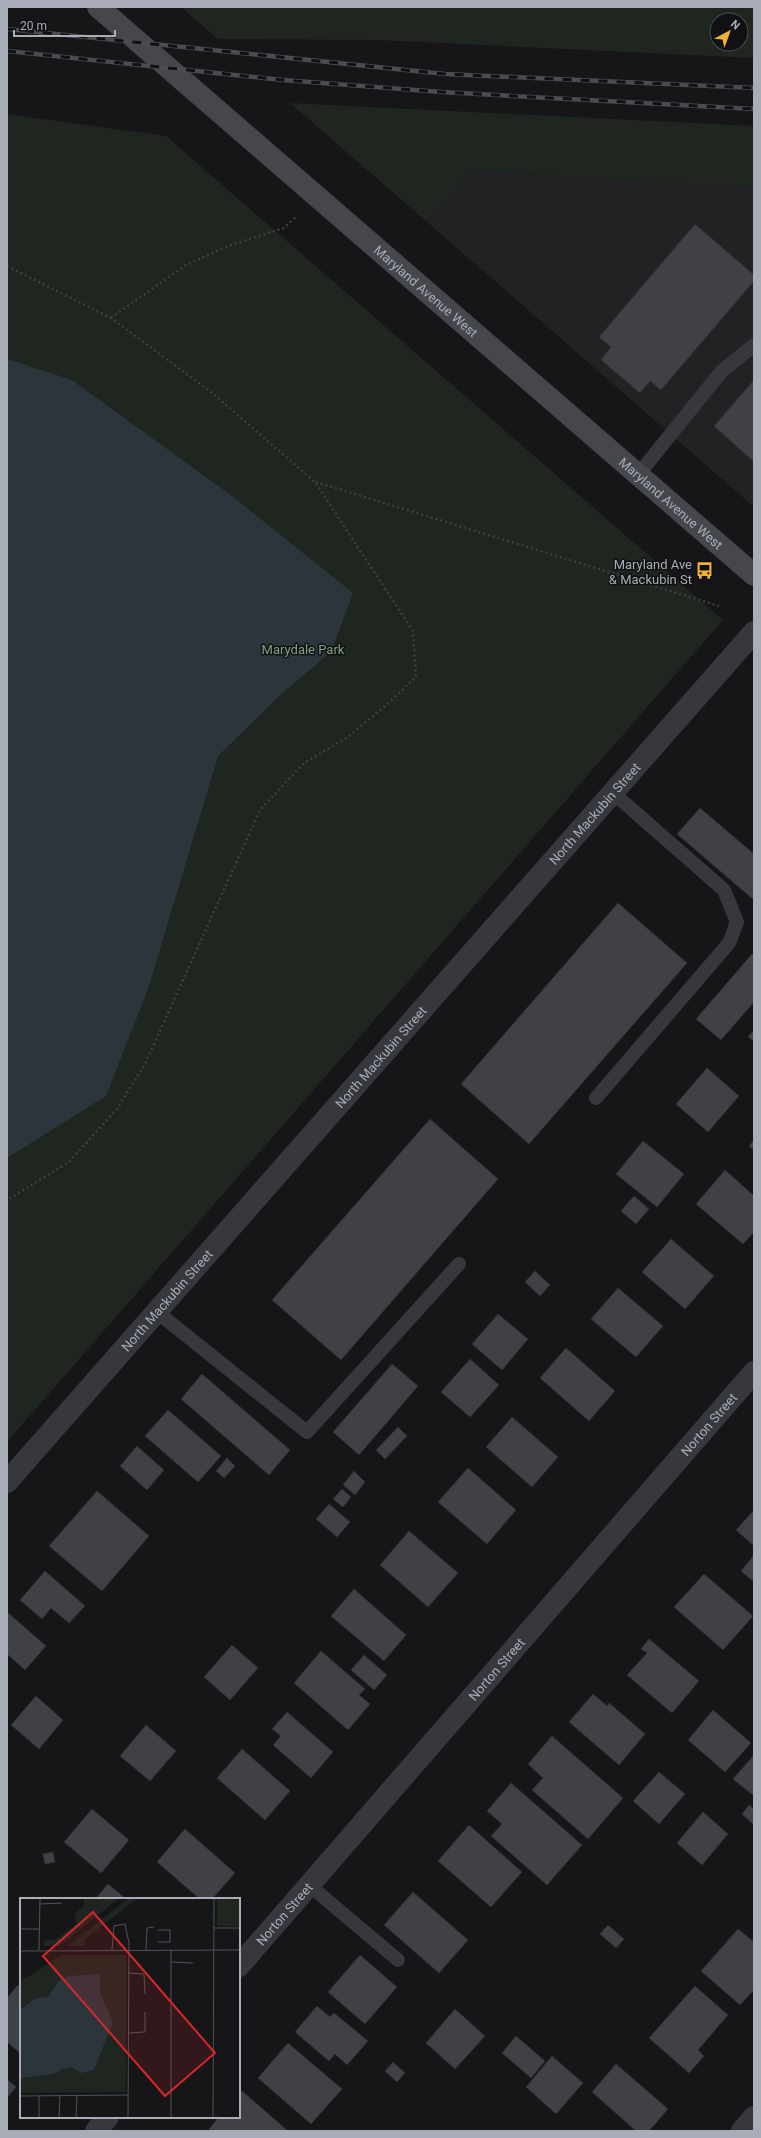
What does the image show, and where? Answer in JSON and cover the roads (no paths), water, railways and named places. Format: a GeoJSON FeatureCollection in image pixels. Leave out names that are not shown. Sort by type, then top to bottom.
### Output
{"type":"FeatureCollection","features":[{"type":"Feature","properties":{"kind":"main road","name":"Maryland Avenue West"},"geometry":{"type":"LineString","coordinates":[[98,7],[754,575]]}},
{"type":"Feature","properties":{"kind":"street","name":"North Mackubin Street"},"geometry":{"type":"LineString","coordinates":[[7,1482],[754,632]]}},
{"type":"Feature","properties":{"kind":"street","name":"Norton Street"},"geometry":{"type":"LineString","coordinates":[[240,1965],[754,1372]]}},
{"type":"Feature","properties":{"kind":"street"},"geometry":{"type":"LineString","coordinates":[[96,2131],[107,2118]]}},
{"type":"Feature","properties":{"kind":"street"},"geometry":{"type":"LineString","coordinates":[[742,2131],[754,2118]]}},
{"type":"Feature","properties":{"kind":"lane"},"geometry":{"type":"LineString","coordinates":[[638,475],[721,372],[754,345]]}},
{"type":"Feature","properties":{"kind":"lane"},"geometry":{"type":"LineString","coordinates":[[596,1098],[729,943],[736,922],[724,890],[612,792]]}},
{"type":"Feature","properties":{"kind":"lane"},"geometry":{"type":"LineString","coordinates":[[156,1312],[307,1432],[459,1264]]}},
{"type":"Feature","properties":{"kind":"lane"},"geometry":{"type":"LineString","coordinates":[[309,1886],[398,1960]]}},
{"type":"Feature","properties":{"kind":"railway"},"geometry":{"type":"LineString","coordinates":[[7,29],[445,74],[754,88]]}},
{"type":"Feature","properties":{"kind":"railway"},"geometry":{"type":"LineString","coordinates":[[7,51],[283,80],[441,92],[754,109]]}},
{"type":"Feature","properties":{"kind":"place","name":"Maryland Ave & Mackubin St"},"geometry":{"type":"Point","coordinates":[705,571]}},
{"type":"Feature","properties":{"kind":"park label","name":"Marydale Park"},"geometry":{"type":"Point","coordinates":[303,649]}}]}
